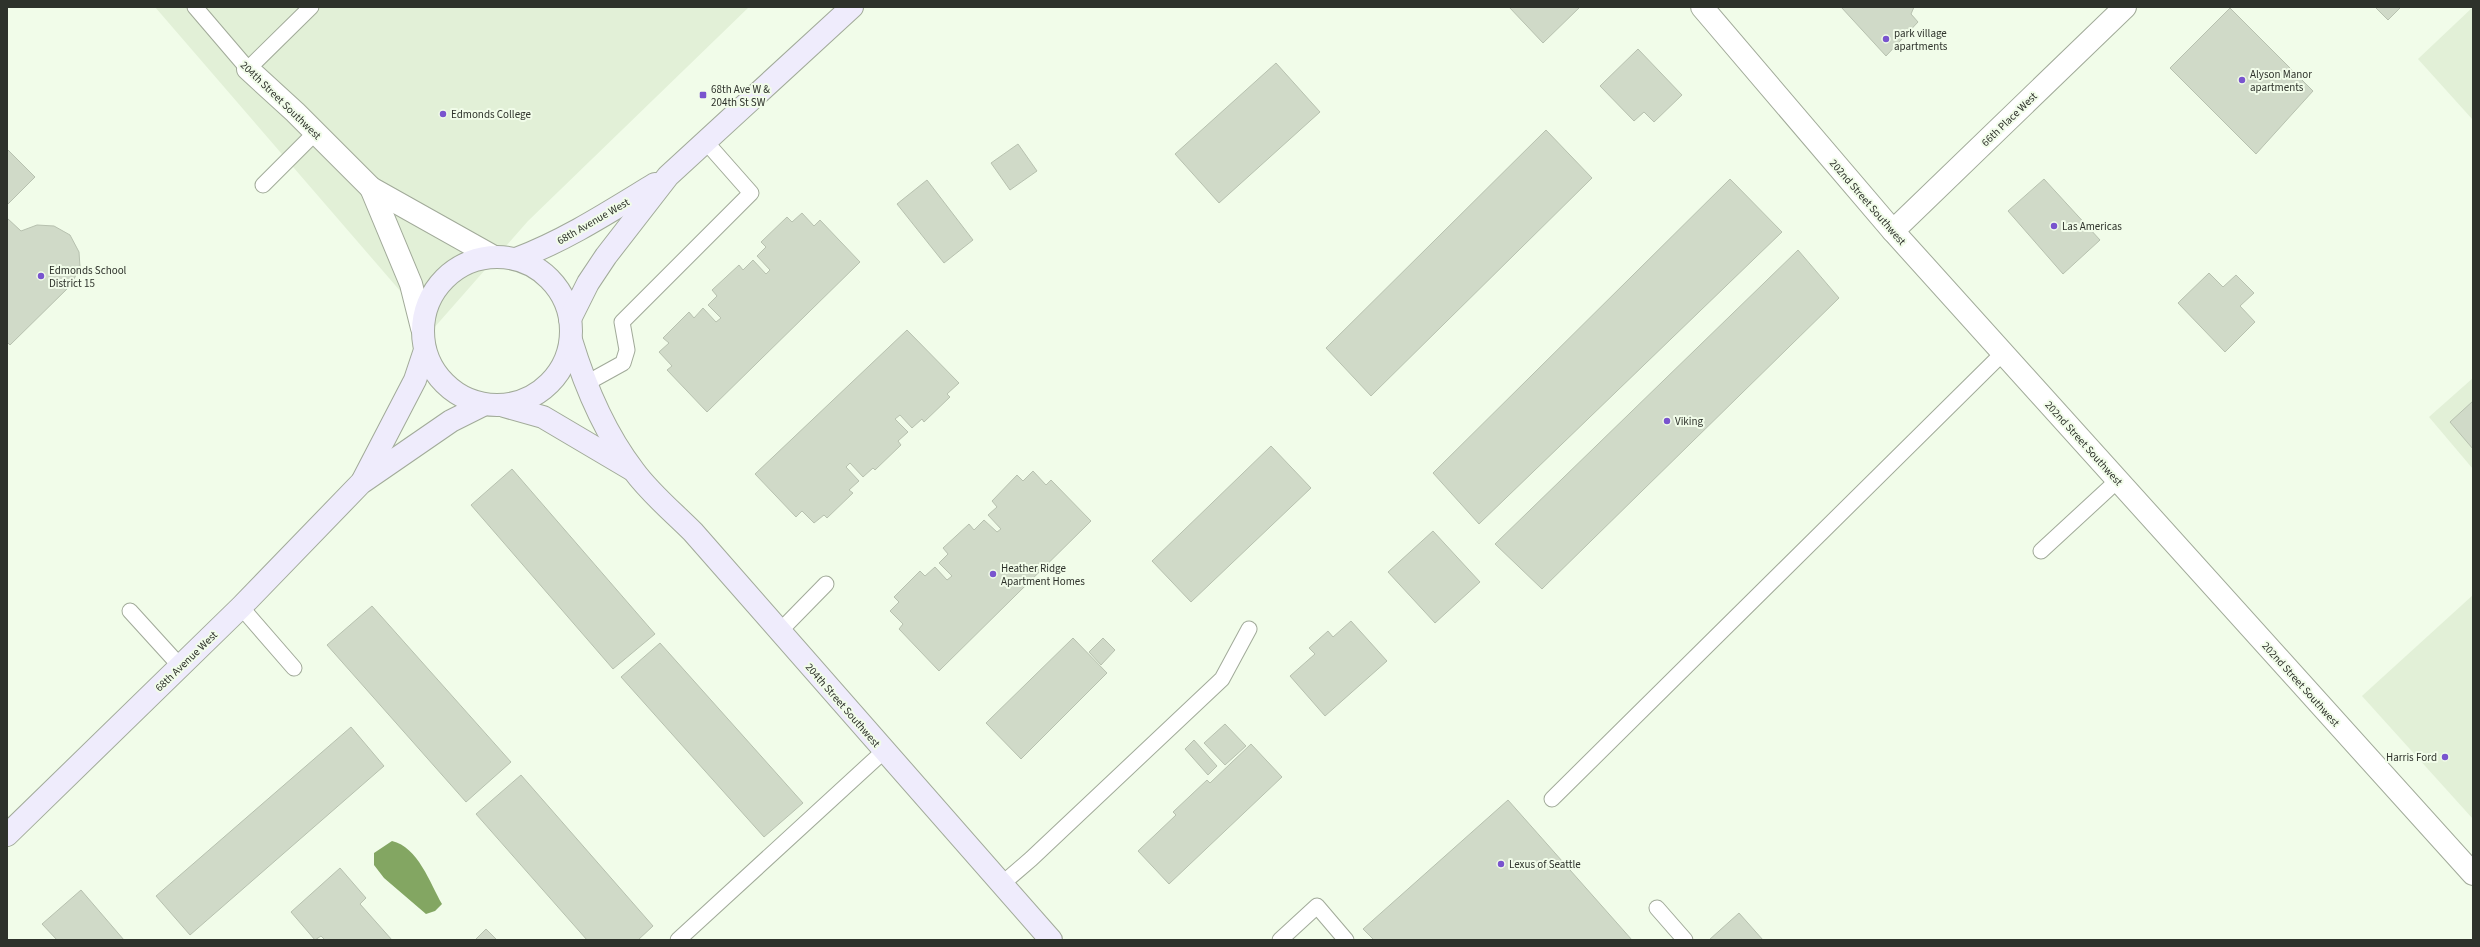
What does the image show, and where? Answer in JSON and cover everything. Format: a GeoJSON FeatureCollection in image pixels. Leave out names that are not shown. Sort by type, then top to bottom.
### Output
{"type":"FeatureCollection","features":[{"type":"Feature","properties":{"kind":"street","name":"68th Avenue West"},"geometry":{"type":"LineString","coordinates":[[516,259],[550,246],[583,228],[668,176],[852,7]]}},
{"type":"Feature","properties":{"kind":"street","name":"202nd Street Southwest"},"geometry":{"type":"LineString","coordinates":[[1702,7],[1894,231],[2472,871]]}},
{"type":"Feature","properties":{"kind":"street","name":"66th Place West"},"geometry":{"type":"LineString","coordinates":[[1894,231],[2125,7]]}},
{"type":"Feature","properties":{"kind":"street","name":"204th Street Southwest"},"geometry":{"type":"LineString","coordinates":[[248,69],[315,132],[371,188],[494,257]]}},
{"type":"Feature","properties":{"kind":"street","name":"68th Avenue West"},"geometry":{"type":"LineString","coordinates":[[7,835],[241,607],[361,484],[451,421],[494,405],[524,401],[542,391],[556,377],[566,359],[571,329],[588,284],[606,256],[668,176]]}},
{"type":"Feature","properties":{"kind":"street","name":"204th Street Southwest"},"geometry":{"type":"LineString","coordinates":[[371,188],[411,284],[422,328]]}},
{"type":"Feature","properties":{"kind":"street"},"geometry":{"type":"LineString","coordinates":[[425,350],[422,328],[427,306],[437,287],[453,271],[472,261],[494,257],[516,259]]}},
{"type":"Feature","properties":{"kind":"street","name":"204th Street Southwest"},"geometry":{"type":"LineString","coordinates":[[516,259],[536,268],[552,281],[564,298],[585,384],[601,416],[634,471],[693,532],[779,632],[1051,940]]}},
{"type":"Feature","properties":{"kind":"street","name":"204th Street Southwest"},"geometry":{"type":"LineString","coordinates":[[425,350],[433,369],[446,386],[464,398],[543,417],[634,471]]}},
{"type":"Feature","properties":{"kind":"street","name":"68th Avenue West"},"geometry":{"type":"LineString","coordinates":[[361,484],[415,380],[425,350]]}},
{"type":"Feature","properties":{"kind":"lane","name":"204th Street Southwest"},"geometry":{"type":"LineString","coordinates":[[195,7],[248,69]]}},
{"type":"Feature","properties":{"kind":"lane"},"geometry":{"type":"LineString","coordinates":[[248,69],[311,7]]}},
{"type":"Feature","properties":{"kind":"lane"},"geometry":{"type":"LineString","coordinates":[[263,185],[315,132]]}},
{"type":"Feature","properties":{"kind":"lane"},"geometry":{"type":"LineString","coordinates":[[585,384],[623,363],[627,350],[622,322],[751,193],[706,142]]}},
{"type":"Feature","properties":{"kind":"lane"},"geometry":{"type":"LineString","coordinates":[[1552,799],[2003,353]]}},
{"type":"Feature","properties":{"kind":"lane"},"geometry":{"type":"LineString","coordinates":[[2041,551],[2118,480]]}},
{"type":"Feature","properties":{"kind":"lane"},"geometry":{"type":"LineString","coordinates":[[779,632],[826,584]]}},
{"type":"Feature","properties":{"kind":"lane"},"geometry":{"type":"LineString","coordinates":[[241,607],[294,668]]}},
{"type":"Feature","properties":{"kind":"lane"},"geometry":{"type":"LineString","coordinates":[[130,611],[180,666]]}},
{"type":"Feature","properties":{"kind":"lane"},"geometry":{"type":"LineString","coordinates":[[1002,884],[1031,859],[1222,679],[1249,628]]}},
{"type":"Feature","properties":{"kind":"lane"},"geometry":{"type":"LineString","coordinates":[[678,940],[884,751]]}},
{"type":"Feature","properties":{"kind":"lane"},"geometry":{"type":"LineString","coordinates":[[1280,940],[1317,906],[1346,940]]}},
{"type":"Feature","properties":{"kind":"lane"},"geometry":{"type":"LineString","coordinates":[[1657,908],[1685,940]]}},
{"type":"Feature","properties":{"kind":"shaded area","name":"Edmonds College"},"geometry":{"type":"Polygon","coordinates":[[[155,7],[749,7],[528,221],[433,329],[155,7]]]}},
{"type":"Feature","properties":{"kind":"shaded area"},"geometry":{"type":"Polygon","coordinates":[[[2473,7],[2473,120],[2418,59],[2473,7]]]}},
{"type":"Feature","properties":{"kind":"shaded area"},"geometry":{"type":"Polygon","coordinates":[[[2473,378],[2473,469],[2429,417],[2473,378]]]}},
{"type":"Feature","properties":{"kind":"shaded area","name":"Harris Ford"},"geometry":{"type":"Polygon","coordinates":[[[2473,595],[2473,819],[2362,696],[2473,595]]]}},
{"type":"Feature","properties":{"kind":"shaded area"},"geometry":{"type":"Polygon","coordinates":[[[392,841],[409,850],[428,876],[442,904],[435,911],[426,914],[384,878],[374,865],[374,853],[392,841]]]}},
{"type":"Feature","properties":{"kind":"building"},"geometry":{"type":"Polygon","coordinates":[[[1509,7],[1580,7],[1543,43],[1509,7]]]}},
{"type":"Feature","properties":{"kind":"building","name":"park village apartments"},"geometry":{"type":"Polygon","coordinates":[[[1841,7],[1914,7],[1911,14],[1918,22],[1886,56],[1841,7]]]}},
{"type":"Feature","properties":{"kind":"building"},"geometry":{"type":"Polygon","coordinates":[[[2375,7],[2401,7],[2388,20],[2375,7]]]}},
{"type":"Feature","properties":{"kind":"building","name":"Alyson Manor apartments"},"geometry":{"type":"Polygon","coordinates":[[[2230,8],[2313,91],[2256,154],[2170,68],[2230,8]]]}},
{"type":"Feature","properties":{"kind":"building"},"geometry":{"type":"Polygon","coordinates":[[[1638,49],[1682,95],[1654,122],[1644,112],[1634,121],[1600,86],[1638,49]]]}},
{"type":"Feature","properties":{"kind":"building"},"geometry":{"type":"Polygon","coordinates":[[[1276,63],[1320,112],[1219,203],[1175,154],[1276,63]]]}},
{"type":"Feature","properties":{"kind":"building"},"geometry":{"type":"Polygon","coordinates":[[[1546,130],[1592,178],[1371,396],[1326,348],[1546,130]]]}},
{"type":"Feature","properties":{"kind":"building"},"geometry":{"type":"Polygon","coordinates":[[[1018,144],[1037,171],[1010,190],[991,163],[1018,144]]]}},
{"type":"Feature","properties":{"kind":"building"},"geometry":{"type":"Polygon","coordinates":[[[7,149],[35,177],[7,205],[7,149]]]}},
{"type":"Feature","properties":{"kind":"building"},"geometry":{"type":"Polygon","coordinates":[[[1730,179],[1782,232],[1479,524],[1433,473],[1730,179]]]}},
{"type":"Feature","properties":{"kind":"building","name":"Las Americas"},"geometry":{"type":"Polygon","coordinates":[[[2044,179],[2100,240],[2063,274],[2008,211],[2044,179]]]}},
{"type":"Feature","properties":{"kind":"building"},"geometry":{"type":"Polygon","coordinates":[[[927,180],[973,240],[944,263],[897,204],[927,180]]]}},
{"type":"Feature","properties":{"kind":"building"},"geometry":{"type":"Polygon","coordinates":[[[802,213],[814,226],[820,220],[860,262],[707,412],[667,370],[672,366],[659,352],[669,343],[663,338],[689,312],[694,318],[703,308],[716,322],[721,318],[708,305],[717,296],[712,290],[739,265],[743,270],[753,260],[766,274],[770,270],[757,256],[766,247],[761,242],[787,217],[792,222],[802,213]]]}},
{"type":"Feature","properties":{"kind":"building","name":"Edmonds School District 15"},"geometry":{"type":"Polygon","coordinates":[[[7,218],[21,231],[37,225],[54,226],[70,235],[79,252],[80,267],[71,285],[10,345],[7,342],[7,218]]]}},
{"type":"Feature","properties":{"kind":"building","name":"Viking"},"geometry":{"type":"Polygon","coordinates":[[[1798,250],[1839,298],[1542,589],[1495,544],[1798,250]]]}},
{"type":"Feature","properties":{"kind":"building"},"geometry":{"type":"Polygon","coordinates":[[[2209,273],[2223,287],[2236,275],[2254,293],[2240,306],[2255,322],[2225,352],[2178,303],[2209,273]]]}},
{"type":"Feature","properties":{"kind":"building"},"geometry":{"type":"Polygon","coordinates":[[[907,330],[959,383],[947,394],[950,397],[924,422],[922,419],[912,428],[900,415],[895,419],[908,432],[898,441],[901,445],[875,470],[873,468],[863,477],[850,463],[846,467],[859,481],[849,490],[853,493],[827,518],[824,515],[814,523],[802,511],[796,517],[755,474],[907,330]]]}},
{"type":"Feature","properties":{"kind":"building"},"geometry":{"type":"Polygon","coordinates":[[[2473,401],[2473,449],[2450,422],[2473,401]]]}},
{"type":"Feature","properties":{"kind":"building"},"geometry":{"type":"Polygon","coordinates":[[[1271,446],[1311,488],[1191,602],[1152,561],[1271,446]]]}},
{"type":"Feature","properties":{"kind":"building"},"geometry":{"type":"Polygon","coordinates":[[[512,469],[655,634],[613,669],[471,505],[512,469]]]}},
{"type":"Feature","properties":{"kind":"building","name":"Heather Ridge Apartment Homes"},"geometry":{"type":"Polygon","coordinates":[[[1033,471],[1046,485],[1051,480],[1091,521],[939,671],[899,629],[903,624],[890,611],[899,602],[894,597],[920,571],[925,576],[935,567],[947,580],[952,576],[939,563],[948,554],[943,548],[969,524],[974,530],[984,520],[997,532],[1001,529],[988,515],[997,507],[992,501],[1017,475],[1023,481],[1033,471]]]}},
{"type":"Feature","properties":{"kind":"building"},"geometry":{"type":"Polygon","coordinates":[[[1433,531],[1480,582],[1435,623],[1388,572],[1433,531]]]}},
{"type":"Feature","properties":{"kind":"building"},"geometry":{"type":"Polygon","coordinates":[[[372,606],[511,762],[466,802],[327,645],[372,606]]]}},
{"type":"Feature","properties":{"kind":"building"},"geometry":{"type":"Polygon","coordinates":[[[1351,621],[1387,661],[1325,716],[1290,676],[1315,654],[1309,648],[1328,631],[1333,637],[1351,621]]]}},
{"type":"Feature","properties":{"kind":"building"},"geometry":{"type":"Polygon","coordinates":[[[1073,638],[1107,673],[1021,759],[986,723],[1073,638]]]}},
{"type":"Feature","properties":{"kind":"building"},"geometry":{"type":"Polygon","coordinates":[[[1103,638],[1115,650],[1101,665],[1089,652],[1103,638]]]}},
{"type":"Feature","properties":{"kind":"building"},"geometry":{"type":"Polygon","coordinates":[[[660,643],[803,803],[764,837],[621,677],[660,643]]]}},
{"type":"Feature","properties":{"kind":"building"},"geometry":{"type":"Polygon","coordinates":[[[1225,724],[1246,746],[1225,765],[1204,743],[1225,724]]]}},
{"type":"Feature","properties":{"kind":"building"},"geometry":{"type":"Polygon","coordinates":[[[351,727],[384,766],[190,935],[156,896],[351,727]]]}},
{"type":"Feature","properties":{"kind":"building"},"geometry":{"type":"Polygon","coordinates":[[[1194,740],[1217,766],[1208,775],[1185,749],[1194,740]]]}},
{"type":"Feature","properties":{"kind":"building"},"geometry":{"type":"Polygon","coordinates":[[[1251,744],[1282,777],[1169,884],[1138,851],[1176,815],[1173,812],[1207,780],[1210,783],[1251,744]]]}},
{"type":"Feature","properties":{"kind":"building"},"geometry":{"type":"Polygon","coordinates":[[[521,775],[653,926],[638,940],[587,940],[476,814],[521,775]]]}},
{"type":"Feature","properties":{"kind":"building","name":"Lexus of Seattle"},"geometry":{"type":"Polygon","coordinates":[[[1508,800],[1632,940],[1374,940],[1363,929],[1508,800]]]}},
{"type":"Feature","properties":{"kind":"building"},"geometry":{"type":"Polygon","coordinates":[[[340,868],[366,898],[360,904],[392,940],[325,940],[321,936],[315,940],[291,912],[340,868]]]}},
{"type":"Feature","properties":{"kind":"building"},"geometry":{"type":"Polygon","coordinates":[[[81,890],[124,940],[57,940],[42,924],[81,890]]]}},
{"type":"Feature","properties":{"kind":"building"},"geometry":{"type":"Polygon","coordinates":[[[1739,913],[1763,940],[1709,940],[1739,913]]]}},
{"type":"Feature","properties":{"kind":"building"},"geometry":{"type":"Polygon","coordinates":[[[486,929],[497,940],[475,940],[486,929]]]}},
{"type":"Feature","properties":{"kind":"place","name":"park village apartments"},"geometry":{"type":"Point","coordinates":[1886,39]}},
{"type":"Feature","properties":{"kind":"place","name":"Alyson Manor apartments"},"geometry":{"type":"Point","coordinates":[2242,80]}},
{"type":"Feature","properties":{"kind":"place","name":"68th Ave W & 204th St SW"},"geometry":{"type":"Point","coordinates":[703,95]}},
{"type":"Feature","properties":{"kind":"place","name":"Edmonds College"},"geometry":{"type":"Point","coordinates":[443,114]}},
{"type":"Feature","properties":{"kind":"place","name":"Las Americas"},"geometry":{"type":"Point","coordinates":[2054,226]}},
{"type":"Feature","properties":{"kind":"place","name":"Edmonds School District 15"},"geometry":{"type":"Point","coordinates":[41,276]}},
{"type":"Feature","properties":{"kind":"place","name":"Viking"},"geometry":{"type":"Point","coordinates":[1667,421]}},
{"type":"Feature","properties":{"kind":"place","name":"Heather Ridge Apartment Homes"},"geometry":{"type":"Point","coordinates":[993,574]}},
{"type":"Feature","properties":{"kind":"place","name":"Harris Ford"},"geometry":{"type":"Point","coordinates":[2445,757]}},
{"type":"Feature","properties":{"kind":"place","name":"Lexus of Seattle"},"geometry":{"type":"Point","coordinates":[1501,864]}}]}
